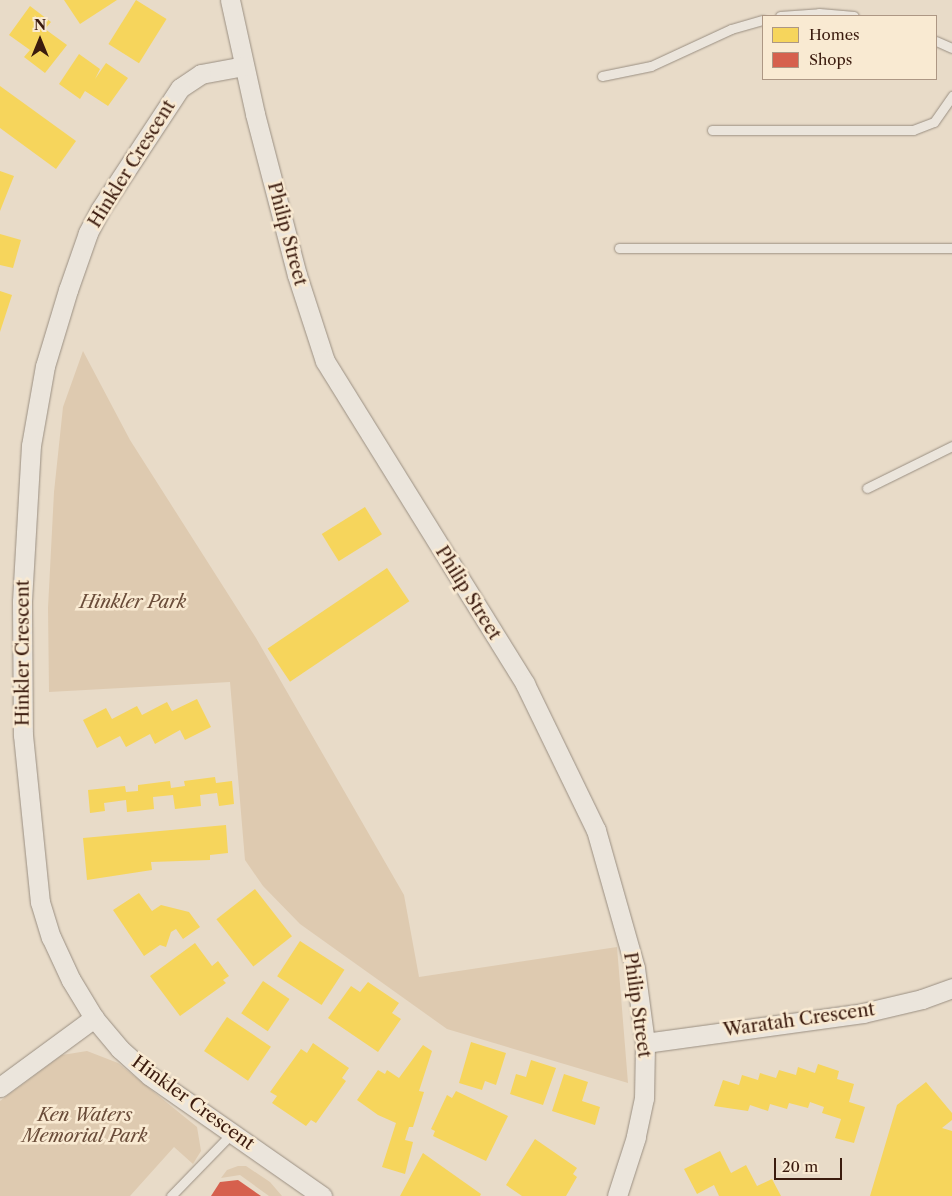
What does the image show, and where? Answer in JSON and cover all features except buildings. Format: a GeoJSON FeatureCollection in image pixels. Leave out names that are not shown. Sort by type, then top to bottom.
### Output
{"type":"FeatureCollection","features":[{"type":"Feature","properties":{"kind":"street","name":"Philip Street"},"geometry":{"type":"LineString","coordinates":[[230,0],[244,66],[297,275],[325,361],[524,684],[596,830],[635,968],[645,1043],[644,1098],[636,1137],[617,1196]]}},
{"type":"Feature","properties":{"kind":"street","name":"Hinkler Crescent"},"geometry":{"type":"LineString","coordinates":[[244,66],[201,74],[180,88],[100,210],[88,233],[68,290],[36,410],[31,446],[22,602],[23,735],[40,902],[51,937],[71,980],[94,1018],[120,1049],[150,1076],[322,1196]]}},
{"type":"Feature","properties":{"kind":"street","name":"Waratah Crescent"},"geometry":{"type":"LineString","coordinates":[[645,1043],[863,1012],[922,999],[952,988]]}},
{"type":"Feature","properties":{"kind":"street"},"geometry":{"type":"LineString","coordinates":[[0,1087],[94,1018]]}},
{"type":"Feature","properties":{"kind":"lane"},"geometry":{"type":"LineString","coordinates":[[793,15],[819,13],[842,15]]}},
{"type":"Feature","properties":{"kind":"lane"},"geometry":{"type":"LineString","coordinates":[[602,76],[651,66],[731,30],[762,20]]}},
{"type":"Feature","properties":{"kind":"lane"},"geometry":{"type":"LineString","coordinates":[[937,41],[952,48]]}},
{"type":"Feature","properties":{"kind":"lane"},"geometry":{"type":"LineString","coordinates":[[712,130],[913,130],[934,122],[952,96]]}},
{"type":"Feature","properties":{"kind":"lane"},"geometry":{"type":"LineString","coordinates":[[619,248],[952,248]]}},
{"type":"Feature","properties":{"kind":"lane"},"geometry":{"type":"LineString","coordinates":[[867,488],[952,446]]}},
{"type":"Feature","properties":{"kind":"lane"},"geometry":{"type":"LineString","coordinates":[[171,1196],[232,1133]]}},
{"type":"Feature","properties":{"kind":"green space","name":"Hinkler Park"},"geometry":{"type":"Polygon","coordinates":[[[83,351],[130,440],[256,638],[404,895],[419,977],[617,947],[628,1083],[447,1029],[300,924],[263,886],[245,860],[230,682],[49,692],[48,608],[54,492],[63,407],[83,351]]]}},
{"type":"Feature","properties":{"kind":"green space","name":"Ken Waters Memorial Park"},"geometry":{"type":"Polygon","coordinates":[[[87,1051],[118,1063],[197,1127],[201,1151],[193,1164],[174,1147],[130,1196],[0,1196],[0,1101],[62,1055],[87,1051]]]}},
{"type":"Feature","properties":{"kind":"green space"},"geometry":{"type":"Polygon","coordinates":[[[238,1166],[246,1166],[270,1182],[282,1196],[269,1196],[240,1175],[221,1178],[227,1170],[238,1166]]]}}]}
